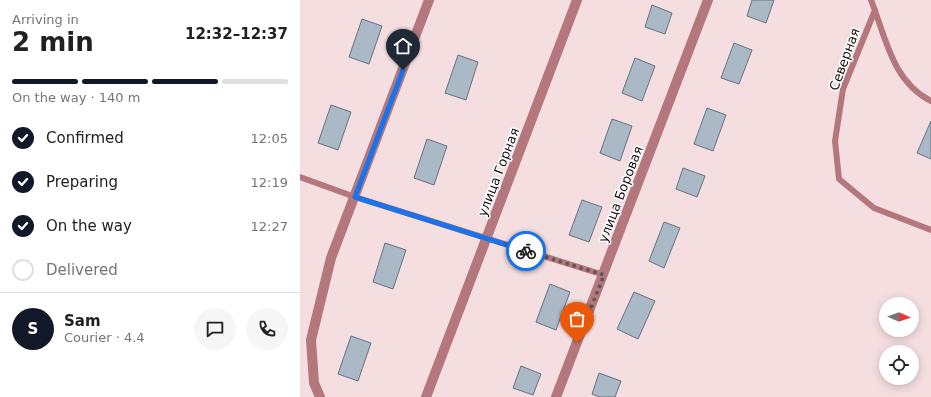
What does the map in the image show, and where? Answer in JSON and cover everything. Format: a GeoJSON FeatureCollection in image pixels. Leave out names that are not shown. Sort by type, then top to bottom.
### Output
{"type":"FeatureCollection","features":[{"type":"Feature","properties":{"kind":"street"},"geometry":{"type":"LineString","coordinates":[[320,397],[314,383],[311,340],[331,258],[429,0]]}},
{"type":"Feature","properties":{"kind":"street","name":"улица Горная"},"geometry":{"type":"LineString","coordinates":[[426,397],[577,0]]}},
{"type":"Feature","properties":{"kind":"street","name":"улица Боровая"},"geometry":{"type":"LineString","coordinates":[[556,397],[604,275],[708,0]]}},
{"type":"Feature","properties":{"kind":"lane"},"geometry":{"type":"LineString","coordinates":[[871,0],[896,68],[918,94],[931,101]]}},
{"type":"Feature","properties":{"kind":"lane","name":"Северная"},"geometry":{"type":"LineString","coordinates":[[875,10],[843,89],[835,141],[839,179],[874,208],[931,230]]}},
{"type":"Feature","properties":{"kind":"lane"},"geometry":{"type":"LineString","coordinates":[[300,177],[355,197],[604,275]]}},
{"type":"Feature","properties":{"kind":"building"},"geometry":{"type":"Polygon","coordinates":[[[752,0],[774,0],[766,23],[747,16],[752,0]]]}},
{"type":"Feature","properties":{"kind":"building"},"geometry":{"type":"Polygon","coordinates":[[[652,5],[672,13],[665,34],[645,27],[652,5]]]}},
{"type":"Feature","properties":{"kind":"building"},"geometry":{"type":"Polygon","coordinates":[[[362,19],[382,26],[369,64],[349,57],[362,19]]]}},
{"type":"Feature","properties":{"kind":"building"},"geometry":{"type":"Polygon","coordinates":[[[734,43],[752,50],[739,84],[721,78],[734,43]]]}},
{"type":"Feature","properties":{"kind":"building"},"geometry":{"type":"Polygon","coordinates":[[[458,55],[478,62],[466,100],[445,93],[458,55]]]}},
{"type":"Feature","properties":{"kind":"building"},"geometry":{"type":"Polygon","coordinates":[[[635,58],[655,66],[642,101],[622,93],[635,58]]]}},
{"type":"Feature","properties":{"kind":"building"},"geometry":{"type":"Polygon","coordinates":[[[331,105],[351,112],[338,150],[318,143],[331,105]]]}},
{"type":"Feature","properties":{"kind":"building"},"geometry":{"type":"Polygon","coordinates":[[[707,108],[726,115],[713,151],[694,144],[707,108]]]}},
{"type":"Feature","properties":{"kind":"building"},"geometry":{"type":"Polygon","coordinates":[[[612,119],[632,126],[620,161],[600,153],[612,119]]]}},
{"type":"Feature","properties":{"kind":"building"},"geometry":{"type":"Polygon","coordinates":[[[931,121],[931,159],[917,153],[931,121]]]}},
{"type":"Feature","properties":{"kind":"building"},"geometry":{"type":"Polygon","coordinates":[[[427,139],[447,146],[434,185],[414,178],[427,139]]]}},
{"type":"Feature","properties":{"kind":"building"},"geometry":{"type":"Polygon","coordinates":[[[683,168],[705,176],[697,197],[676,189],[683,168]]]}},
{"type":"Feature","properties":{"kind":"building"},"geometry":{"type":"Polygon","coordinates":[[[582,200],[602,207],[589,242],[569,235],[582,200]]]}},
{"type":"Feature","properties":{"kind":"building"},"geometry":{"type":"Polygon","coordinates":[[[664,222],[680,228],[664,268],[649,261],[664,222]]]}},
{"type":"Feature","properties":{"kind":"building"},"geometry":{"type":"Polygon","coordinates":[[[385,243],[406,250],[393,289],[373,282],[385,243]]]}},
{"type":"Feature","properties":{"kind":"building"},"geometry":{"type":"Polygon","coordinates":[[[550,284],[570,292],[556,330],[536,322],[550,284]]]}},
{"type":"Feature","properties":{"kind":"building"},"geometry":{"type":"Polygon","coordinates":[[[634,292],[655,301],[638,339],[617,329],[634,292]]]}},
{"type":"Feature","properties":{"kind":"building"},"geometry":{"type":"Polygon","coordinates":[[[351,336],[371,343],[358,381],[338,374],[351,336]]]}},
{"type":"Feature","properties":{"kind":"building"},"geometry":{"type":"Polygon","coordinates":[[[521,366],[541,374],[533,395],[513,388],[521,366]]]}},
{"type":"Feature","properties":{"kind":"building"},"geometry":{"type":"Polygon","coordinates":[[[599,373],[621,381],[615,397],[600,397],[592,394],[599,373]]]}},
{"type":"Feature","properties":{"kind":"way so far"},"geometry":{"type":"LineString","coordinates":[[526,251],[604,275],[577,343]]}},
{"type":"Feature","properties":{"kind":"route"},"geometry":{"type":"LineString","coordinates":[[403,70],[355,197],[526,251]]}}]}
